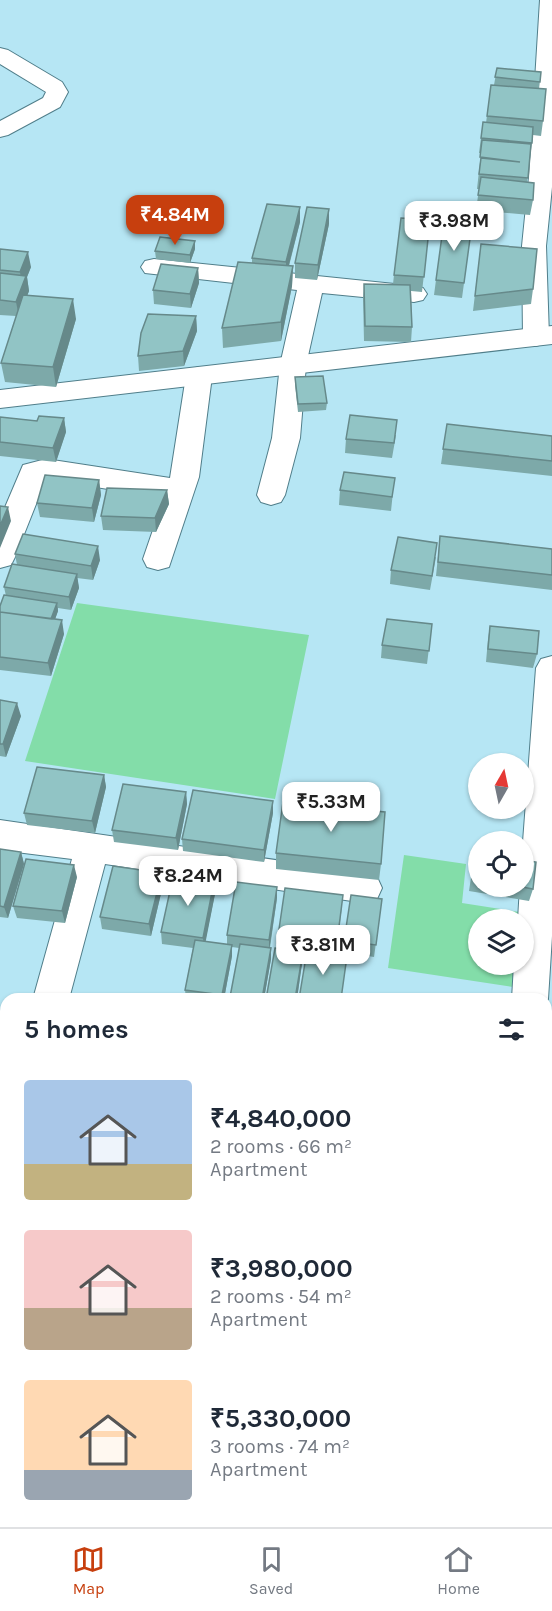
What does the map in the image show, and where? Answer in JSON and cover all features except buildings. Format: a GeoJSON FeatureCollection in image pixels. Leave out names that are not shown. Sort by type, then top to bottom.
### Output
{"type":"FeatureCollection","features":[{"type":"Feature","properties":{"kind":"street"},"geometry":{"type":"LineString","coordinates":[[0,399],[544,336],[534,246],[546,177],[551,14]]}},
{"type":"Feature","properties":{"kind":"street"},"geometry":{"type":"LineString","coordinates":[[0,55],[54,87],[57,92],[52,102],[0,130]]}},
{"type":"Feature","properties":{"kind":"street"},"geometry":{"type":"LineString","coordinates":[[154,267],[414,294]]}},
{"type":"Feature","properties":{"kind":"street"},"geometry":{"type":"LineString","coordinates":[[271,495],[286,438],[293,365],[310,285]]}},
{"type":"Feature","properties":{"kind":"street"},"geometry":{"type":"LineString","coordinates":[[158,559],[189,456],[199,376]]}},
{"type":"Feature","properties":{"kind":"street"},"geometry":{"type":"LineString","coordinates":[[0,557],[9,509],[33,472],[46,469],[180,490]]}},
{"type":"Feature","properties":{"kind":"street"},"geometry":{"type":"LineString","coordinates":[[531,993],[547,810],[552,668]]}},
{"type":"Feature","properties":{"kind":"street"},"geometry":{"type":"LineString","coordinates":[[0,835],[365,888]]}},
{"type":"Feature","properties":{"kind":"street"},"geometry":{"type":"LineString","coordinates":[[53,993],[92,847]]}},
{"type":"Feature","properties":{"kind":"green space"},"geometry":{"type":"Polygon","coordinates":[[[77,603],[309,635],[275,799],[25,761],[77,603]]]}},
{"type":"Feature","properties":{"kind":"green space"},"geometry":{"type":"Polygon","coordinates":[[[404,855],[466,864],[462,903],[500,909],[468,909],[468,975],[528,975],[527,989],[388,968],[404,855]]]}}]}
